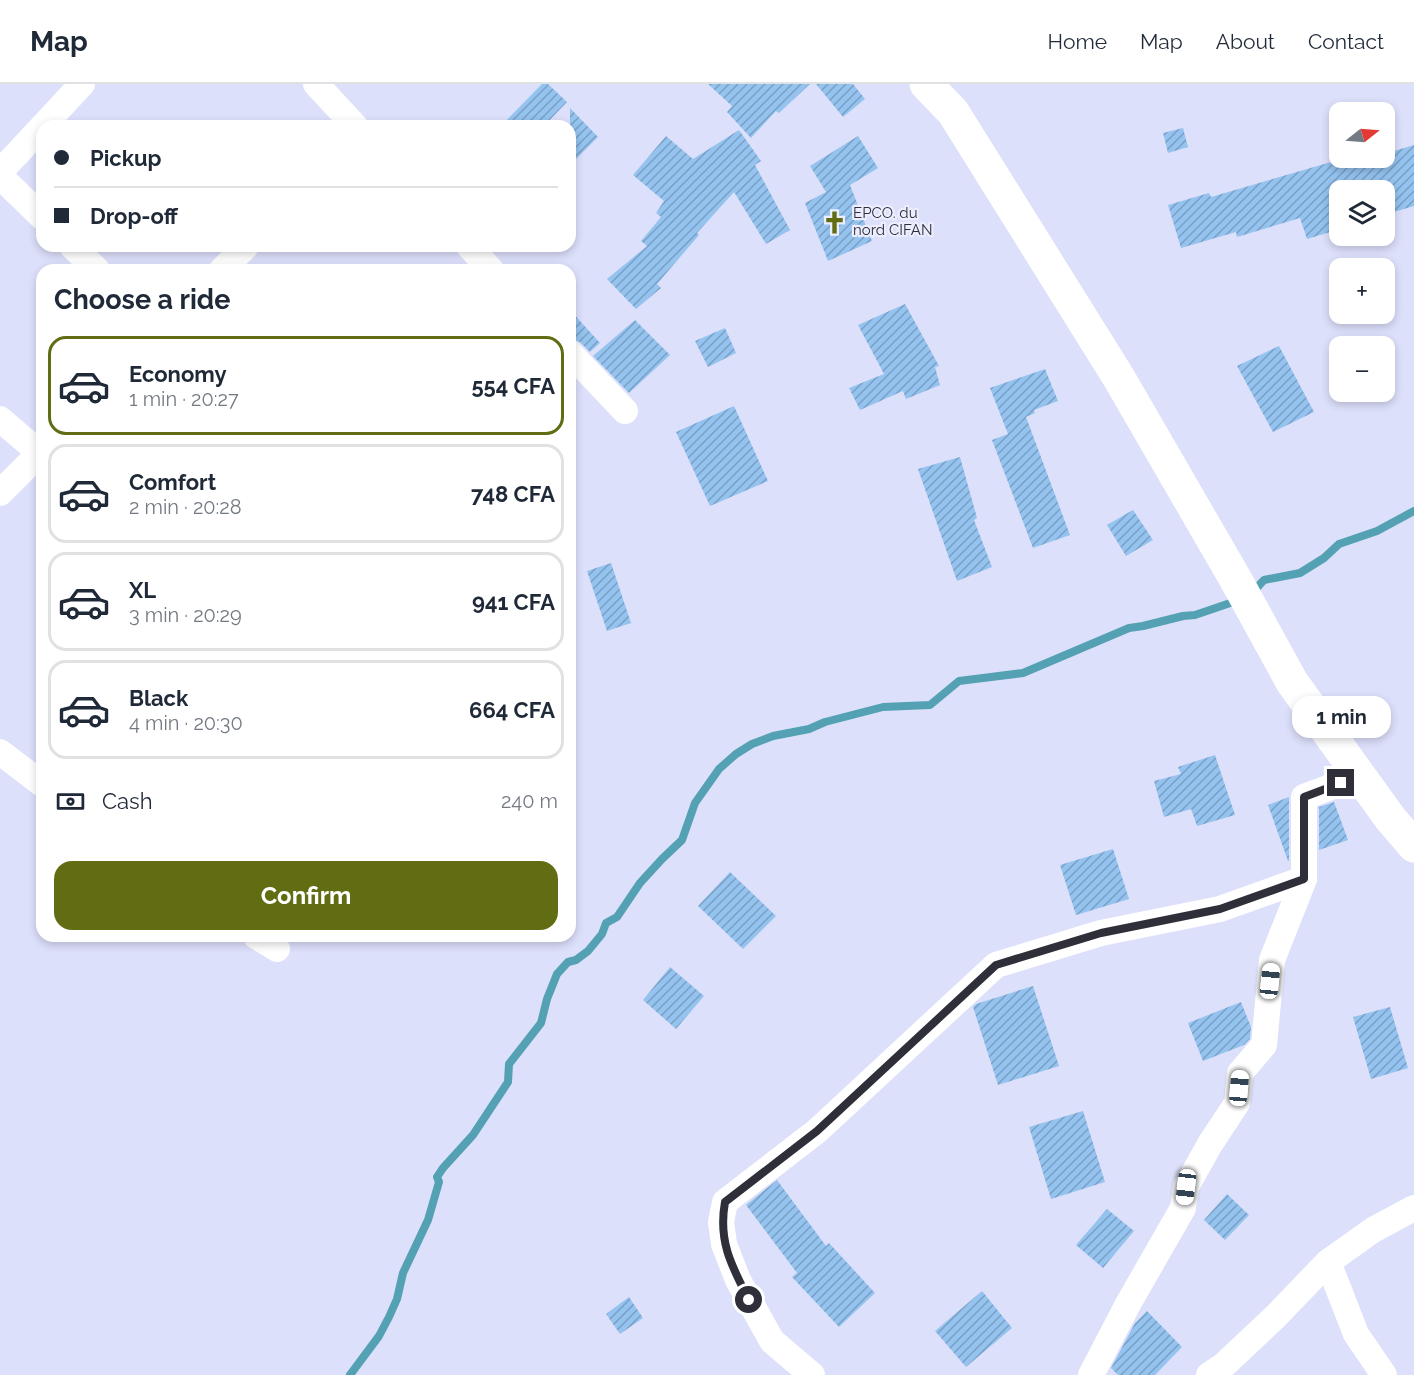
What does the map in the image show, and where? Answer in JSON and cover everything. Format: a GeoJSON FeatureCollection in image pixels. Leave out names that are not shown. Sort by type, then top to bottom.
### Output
{"type":"FeatureCollection","features":[{"type":"Feature","properties":{"kind":"street"},"geometry":{"type":"LineString","coordinates":[[48,120],[82,84]]}},
{"type":"Feature","properties":{"kind":"street"},"geometry":{"type":"LineString","coordinates":[[316,84],[349,120]]}},
{"type":"Feature","properties":{"kind":"street"},"geometry":{"type":"LineString","coordinates":[[926,84],[953,112],[1119,378],[1292,682],[1390,818],[1414,846]]}},
{"type":"Feature","properties":{"kind":"street"},"geometry":{"type":"LineString","coordinates":[[36,133],[0,174],[36,211]]}},
{"type":"Feature","properties":{"kind":"street"},"geometry":{"type":"LineString","coordinates":[[78,252],[91,264]]}},
{"type":"Feature","properties":{"kind":"street"},"geometry":{"type":"LineString","coordinates":[[228,264],[240,252]]}},
{"type":"Feature","properties":{"kind":"street"},"geometry":{"type":"LineString","coordinates":[[474,252],[485,264]]}},
{"type":"Feature","properties":{"kind":"street"},"geometry":{"type":"LineString","coordinates":[[576,359],[625,411]]}},
{"type":"Feature","properties":{"kind":"street"},"geometry":{"type":"LineString","coordinates":[[0,419],[36,449]]}},
{"type":"Feature","properties":{"kind":"street"},"geometry":{"type":"LineString","coordinates":[[0,493],[36,458]]}},
{"type":"Feature","properties":{"kind":"street"},"geometry":{"type":"LineString","coordinates":[[0,752],[36,778]]}},
{"type":"Feature","properties":{"kind":"street"},"geometry":{"type":"LineString","coordinates":[[1091,1375],[1107,1342],[1183,1208],[1186,1187],[1210,1144],[1237,1103],[1240,1073],[1264,1045],[1272,960],[1304,879],[1304,797],[1360,776]]}},
{"type":"Feature","properties":{"kind":"street"},"geometry":{"type":"LineString","coordinates":[[812,1375],[772,1341],[738,1280],[724,1244],[722,1222],[725,1202],[817,1131],[996,965],[1101,933],[1220,909],[1304,879]]}},
{"type":"Feature","properties":{"kind":"street"},"geometry":{"type":"LineString","coordinates":[[1209,1375],[1224,1365],[1275,1317],[1328,1262],[1373,1230],[1414,1208]]}},
{"type":"Feature","properties":{"kind":"street"},"geometry":{"type":"LineString","coordinates":[[1328,1262],[1356,1334],[1384,1375]]}},
{"type":"Feature","properties":{"kind":"building"},"geometry":{"type":"Polygon","coordinates":[[[542,84],[548,84],[567,102],[550,120],[507,120],[542,84]]]}},
{"type":"Feature","properties":{"kind":"building"},"geometry":{"type":"Polygon","coordinates":[[[708,84],[810,84],[779,113],[776,111],[751,138],[727,112],[732,106],[708,84]]]}},
{"type":"Feature","properties":{"kind":"building"},"geometry":{"type":"Polygon","coordinates":[[[816,84],[853,84],[865,99],[843,117],[816,84]]]}},
{"type":"Feature","properties":{"kind":"building"},"geometry":{"type":"Polygon","coordinates":[[[570,108],[598,137],[576,159],[576,120],[570,120],[570,108]]]}},
{"type":"Feature","properties":{"kind":"building"},"geometry":{"type":"Polygon","coordinates":[[[1183,128],[1188,147],[1168,153],[1163,133],[1183,128]]]}},
{"type":"Feature","properties":{"kind":"building"},"geometry":{"type":"Polygon","coordinates":[[[739,130],[761,161],[755,165],[790,230],[766,244],[734,192],[697,233],[699,235],[657,284],[661,288],[636,309],[607,279],[647,246],[641,241],[661,217],[656,213],[664,201],[633,175],[666,136],[693,159],[739,130]]]}},
{"type":"Feature","properties":{"kind":"building"},"geometry":{"type":"Polygon","coordinates":[[[858,136],[878,168],[850,185],[872,241],[828,261],[805,203],[826,192],[810,166],[858,136]]]}},
{"type":"Feature","properties":{"kind":"building"},"geometry":{"type":"Polygon","coordinates":[[[1414,145],[1414,206],[1395,212],[1395,180],[1329,180],[1329,232],[1307,239],[1300,218],[1237,237],[1236,232],[1181,248],[1168,205],[1209,193],[1211,197],[1329,163],[1329,168],[1395,168],[1395,151],[1414,145]]]}},
{"type":"Feature","properties":{"kind":"building"},"geometry":{"type":"Polygon","coordinates":[[[905,304],[939,366],[935,367],[940,385],[906,399],[903,391],[860,410],[849,388],[884,374],[858,325],[905,304]]]}},
{"type":"Feature","properties":{"kind":"building"},"geometry":{"type":"Polygon","coordinates":[[[576,317],[600,343],[590,352],[576,340],[576,317]]]}},
{"type":"Feature","properties":{"kind":"building"},"geometry":{"type":"Polygon","coordinates":[[[635,320],[670,355],[629,393],[593,356],[635,320]]]}},
{"type":"Feature","properties":{"kind":"building"},"geometry":{"type":"Polygon","coordinates":[[[725,328],[736,353],[708,367],[695,341],[725,328]]]}},
{"type":"Feature","properties":{"kind":"building"},"geometry":{"type":"Polygon","coordinates":[[[1279,346],[1314,412],[1273,432],[1237,366],[1279,346]]]}},
{"type":"Feature","properties":{"kind":"building"},"geometry":{"type":"Polygon","coordinates":[[[1045,369],[1058,401],[1034,410],[1035,413],[1026,417],[1070,535],[1033,548],[992,440],[1008,434],[990,388],[1045,369]]]}},
{"type":"Feature","properties":{"kind":"building"},"geometry":{"type":"Polygon","coordinates":[[[734,406],[768,481],[710,506],[676,432],[734,406]]]}},
{"type":"Feature","properties":{"kind":"building"},"geometry":{"type":"Polygon","coordinates":[[[960,457],[977,518],[974,520],[992,567],[957,581],[918,469],[960,457]]]}},
{"type":"Feature","properties":{"kind":"building"},"geometry":{"type":"Polygon","coordinates":[[[1133,510],[1153,540],[1126,556],[1107,525],[1133,510]]]}},
{"type":"Feature","properties":{"kind":"building"},"geometry":{"type":"Polygon","coordinates":[[[611,563],[631,623],[607,631],[587,571],[611,563]]]}},
{"type":"Feature","properties":{"kind":"building"},"geometry":{"type":"Polygon","coordinates":[[[1215,755],[1235,815],[1197,826],[1191,809],[1164,817],[1154,781],[1181,774],[1178,767],[1215,755]]]}},
{"type":"Feature","properties":{"kind":"building"},"geometry":{"type":"Polygon","coordinates":[[[1289,797],[1289,861],[1288,861],[1268,805],[1289,797]]]}},
{"type":"Feature","properties":{"kind":"building"},"geometry":{"type":"Polygon","coordinates":[[[1334,802],[1348,840],[1319,850],[1319,807],[1334,802]]]}},
{"type":"Feature","properties":{"kind":"building"},"geometry":{"type":"Polygon","coordinates":[[[1113,849],[1129,899],[1076,915],[1060,865],[1113,849]]]}},
{"type":"Feature","properties":{"kind":"building"},"geometry":{"type":"Polygon","coordinates":[[[730,872],[776,916],[743,949],[698,906],[730,872]]]}},
{"type":"Feature","properties":{"kind":"building"},"geometry":{"type":"Polygon","coordinates":[[[670,967],[704,996],[676,1029],[643,1000],[670,967]]]}},
{"type":"Feature","properties":{"kind":"building"},"geometry":{"type":"Polygon","coordinates":[[[1033,986],[1059,1066],[998,1085],[973,1007],[976,1004],[1033,986]]]}},
{"type":"Feature","properties":{"kind":"building"},"geometry":{"type":"Polygon","coordinates":[[[1241,1002],[1251,1027],[1250,1039],[1244,1045],[1203,1061],[1188,1023],[1241,1002]]]}},
{"type":"Feature","properties":{"kind":"building"},"geometry":{"type":"Polygon","coordinates":[[[1390,1007],[1408,1068],[1371,1079],[1353,1017],[1390,1007]]]}},
{"type":"Feature","properties":{"kind":"building"},"geometry":{"type":"Polygon","coordinates":[[[1083,1111],[1105,1182],[1051,1199],[1029,1127],[1083,1111]]]}},
{"type":"Feature","properties":{"kind":"building"},"geometry":{"type":"Polygon","coordinates":[[[777,1180],[826,1246],[829,1243],[875,1293],[839,1327],[792,1277],[797,1273],[746,1205],[777,1180]]]}},
{"type":"Feature","properties":{"kind":"building"},"geometry":{"type":"Polygon","coordinates":[[[1227,1194],[1249,1215],[1225,1240],[1204,1220],[1227,1194]]]}},
{"type":"Feature","properties":{"kind":"building"},"geometry":{"type":"Polygon","coordinates":[[[1107,1209],[1134,1231],[1103,1268],[1076,1245],[1107,1209]]]}},
{"type":"Feature","properties":{"kind":"building"},"geometry":{"type":"Polygon","coordinates":[[[982,1291],[1012,1328],[966,1367],[935,1331],[982,1291]]]}},
{"type":"Feature","properties":{"kind":"building"},"geometry":{"type":"Polygon","coordinates":[[[629,1297],[643,1318],[620,1334],[606,1314],[629,1297]]]}},
{"type":"Feature","properties":{"kind":"building"},"geometry":{"type":"Polygon","coordinates":[[[1147,1311],[1182,1347],[1155,1375],[1118,1375],[1111,1368],[1135,1323],[1147,1311]]]}},
{"type":"Feature","properties":{"kind":"waterway"},"geometry":{"type":"LineString","coordinates":[[1252,593],[1264,580],[1300,573],[1324,558],[1339,544],[1377,531],[1414,511]]}},
{"type":"Feature","properties":{"kind":"waterway"},"geometry":{"type":"LineString","coordinates":[[350,1375],[379,1336],[397,1299],[403,1273],[428,1220],[439,1182],[437,1177],[473,1135],[508,1082],[509,1064],[541,1023],[557,974],[568,962],[576,960],[588,951],[602,934],[606,923],[617,917],[640,883],[682,840],[695,803],[719,769],[736,754],[752,744],[773,736],[809,729],[825,722],[883,707],[930,705],[959,681],[1023,673],[1129,628],[1195,615],[1239,600]]}},
{"type":"Feature","properties":{"kind":"place","name":"EPCO. du nord CIFAN"},"geometry":{"type":"Point","coordinates":[835,222]}},
{"type":"Feature","properties":{"kind":"route"},"geometry":{"type":"LineString","coordinates":[[749,1300],[738,1280],[724,1244],[722,1222],[725,1202],[817,1131],[996,965],[1101,933],[1220,909],[1304,879],[1304,797],[1341,783]]}}]}
